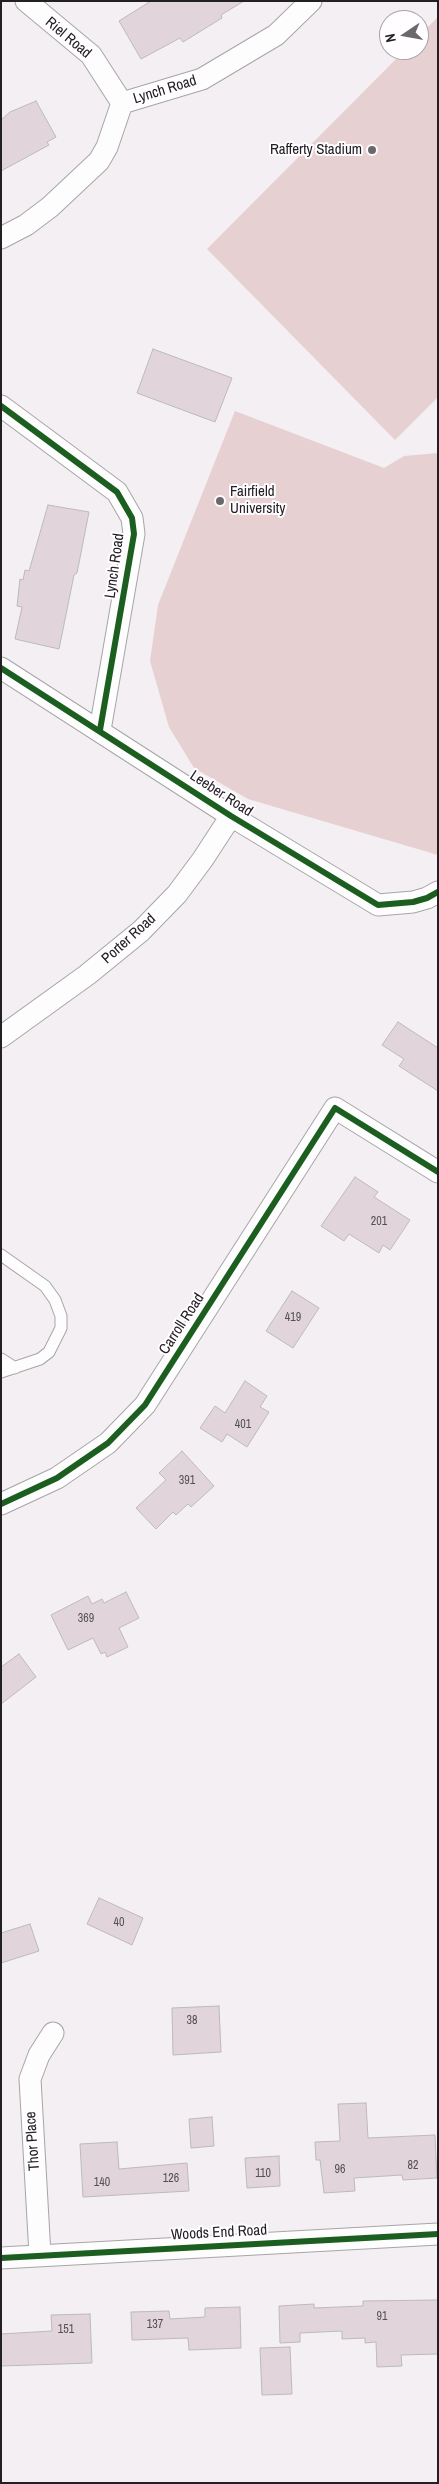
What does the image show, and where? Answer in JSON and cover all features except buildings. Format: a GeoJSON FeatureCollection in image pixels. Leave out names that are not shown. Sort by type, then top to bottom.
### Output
{"type":"FeatureCollection","features":[{"type":"Feature","properties":{"kind":"street","name":"Riel Road"},"geometry":{"type":"LineString","coordinates":[[26,1],[91,55],[122,103]]}},
{"type":"Feature","properties":{"kind":"street","name":"Lynch Road"},"geometry":{"type":"LineString","coordinates":[[1,238],[26,225],[50,207],[99,161],[107,147],[122,103],[202,79],[276,35],[311,1]]}},
{"type":"Feature","properties":{"kind":"street","name":"Lynch Road"},"geometry":{"type":"LineString","coordinates":[[1,406],[117,492],[132,518],[134,534],[100,730]]}},
{"type":"Feature","properties":{"kind":"street","name":"Leeber Road"},"geometry":{"type":"LineString","coordinates":[[1,668],[231,816],[378,905],[413,902],[438,892]]}},
{"type":"Feature","properties":{"kind":"street","name":"Porter Road"},"geometry":{"type":"LineString","coordinates":[[1,1037],[87,975],[142,931],[177,894],[231,816]]}},
{"type":"Feature","properties":{"kind":"street","name":"Carroll Road"},"geometry":{"type":"LineString","coordinates":[[1,1504],[57,1478],[108,1442],[145,1406],[335,1108],[438,1172]]}},
{"type":"Feature","properties":{"kind":"street","name":"Thor Place"},"geometry":{"type":"LineString","coordinates":[[40,2255],[30,2079],[39,2055],[53,2033]]}},
{"type":"Feature","properties":{"kind":"street","name":"Woods End Road"},"geometry":{"type":"LineString","coordinates":[[1,2258],[438,2234]]}},
{"type":"Feature","properties":{"kind":"lane"},"geometry":{"type":"LineString","coordinates":[[1,1255],[45,1286],[55,1300],[61,1316],[61,1328],[48,1352],[40,1359],[1,1372]]}},
{"type":"Feature","properties":{"kind":"lane"},"geometry":{"type":"LineString","coordinates":[[1,1358],[15,1368]]}},
{"type":"Feature","properties":{"kind":"shaded area","name":"Rafferty Stadium"},"geometry":{"type":"Polygon","coordinates":[[[438,17],[438,397],[395,440],[207,249],[395,60],[429,60],[429,26],[438,17]]]}},
{"type":"Feature","properties":{"kind":"shaded area"},"geometry":{"type":"Polygon","coordinates":[[[235,411],[384,468],[404,456],[438,453],[438,855],[248,799],[194,768],[169,727],[150,661],[158,605],[235,411]]]}},
{"type":"Feature","properties":{"kind":"cycle path"},"geometry":{"type":"LineString","coordinates":[[1,406],[117,492],[132,518],[134,534],[100,730]]}},
{"type":"Feature","properties":{"kind":"cycle path"},"geometry":{"type":"LineString","coordinates":[[1,668],[231,816],[378,905],[413,902],[438,892]]}},
{"type":"Feature","properties":{"kind":"cycle path"},"geometry":{"type":"LineString","coordinates":[[1,1504],[57,1478],[108,1443],[145,1405],[335,1108],[438,1172]]}},
{"type":"Feature","properties":{"kind":"cycle path"},"geometry":{"type":"LineString","coordinates":[[1,2258],[438,2234]]}},
{"type":"Feature","properties":{"kind":"place","name":"Rafferty Stadium"},"geometry":{"type":"Point","coordinates":[372,150]}},
{"type":"Feature","properties":{"kind":"place","name":"Fairfield University"},"geometry":{"type":"Point","coordinates":[220,501]}}]}
